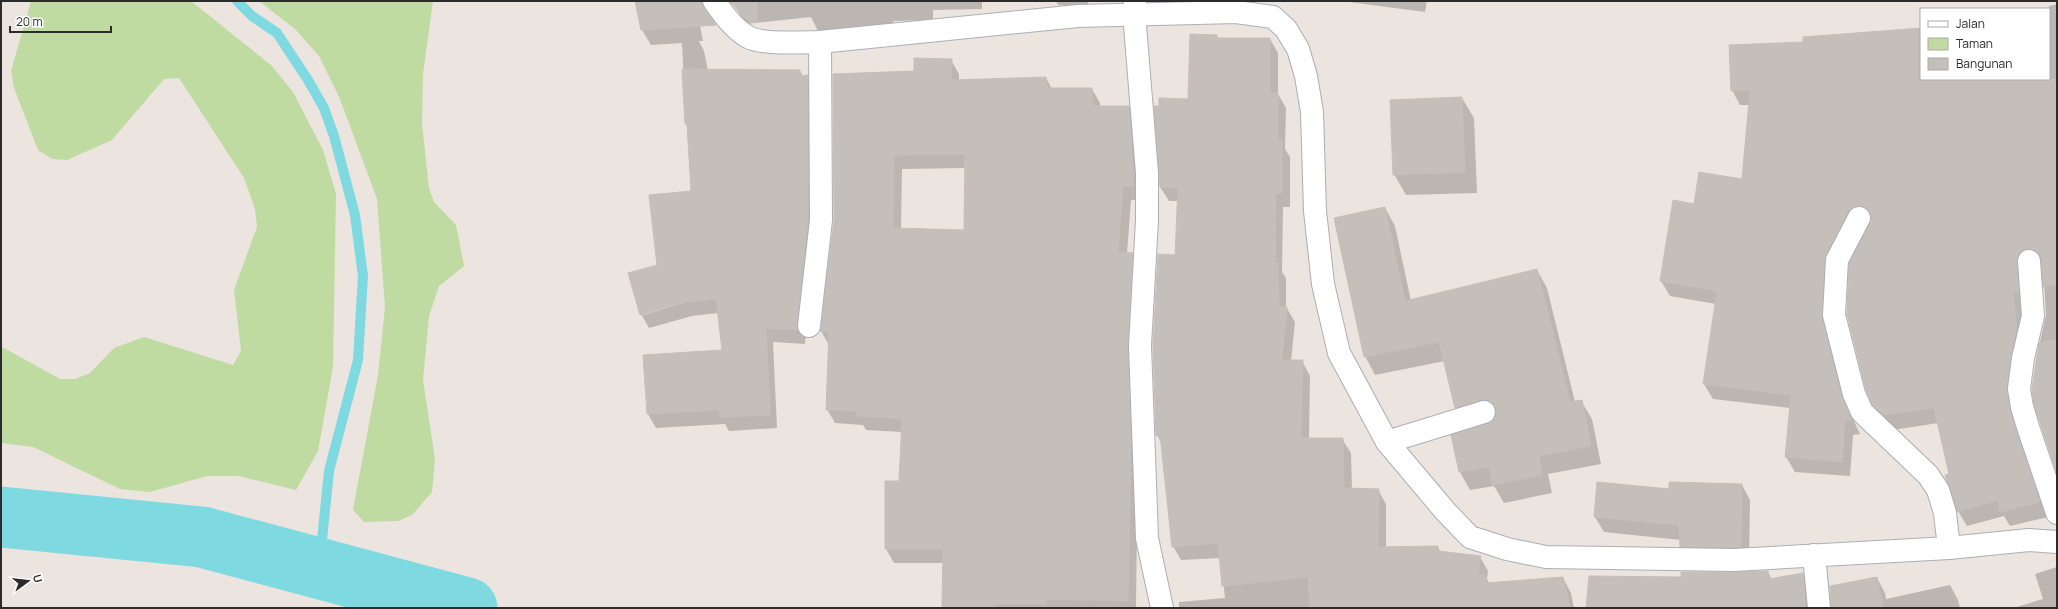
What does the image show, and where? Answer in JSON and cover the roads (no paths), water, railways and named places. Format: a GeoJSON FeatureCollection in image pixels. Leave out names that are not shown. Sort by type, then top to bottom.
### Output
{"type":"FeatureCollection","features":[{"type":"Feature","properties":{"kind":"street"},"geometry":{"type":"LineString","coordinates":[[714,1],[729,22],[750,38],[779,42],[820,42],[1070,16],[1135,7],[1236,12],[1276,9],[1298,49],[1306,76],[1312,112],[1315,211],[1323,284],[1339,353],[1386,442],[1446,512],[1470,537],[1507,549],[1546,557],[1734,560],[1949,548],[2029,540],[2057,542]]}},
{"type":"Feature","properties":{"kind":"street"},"geometry":{"type":"LineString","coordinates":[[1135,7],[1147,173],[1148,220],[1140,346],[1147,538],[1162,608]]}},
{"type":"Feature","properties":{"kind":"street"},"geometry":{"type":"LineString","coordinates":[[809,326],[821,220],[820,42]]}},
{"type":"Feature","properties":{"kind":"street"},"geometry":{"type":"LineString","coordinates":[[1859,218],[1837,260],[1834,307],[1834,315],[1853,388],[1862,412],[1928,475],[1938,490],[1945,513],[1949,548]]}},
{"type":"Feature","properties":{"kind":"street"},"geometry":{"type":"LineString","coordinates":[[2029,261],[2033,316],[2023,358],[2020,389],[2024,414],[2057,513]]}},
{"type":"Feature","properties":{"kind":"street"},"geometry":{"type":"LineString","coordinates":[[1386,442],[1484,412]]}},
{"type":"Feature","properties":{"kind":"street"},"geometry":{"type":"LineString","coordinates":[[1814,555],[1819,608]]}},
{"type":"Feature","properties":{"kind":"waterway"},"geometry":{"type":"LineString","coordinates":[[237,1],[252,16],[277,33],[308,80],[324,108],[334,136],[355,215],[363,276],[358,360],[329,471],[319,569]]}},
{"type":"Feature","properties":{"kind":"waterway"},"geometry":{"type":"LineString","coordinates":[[1,517],[202,537],[467,608]]}}]}
